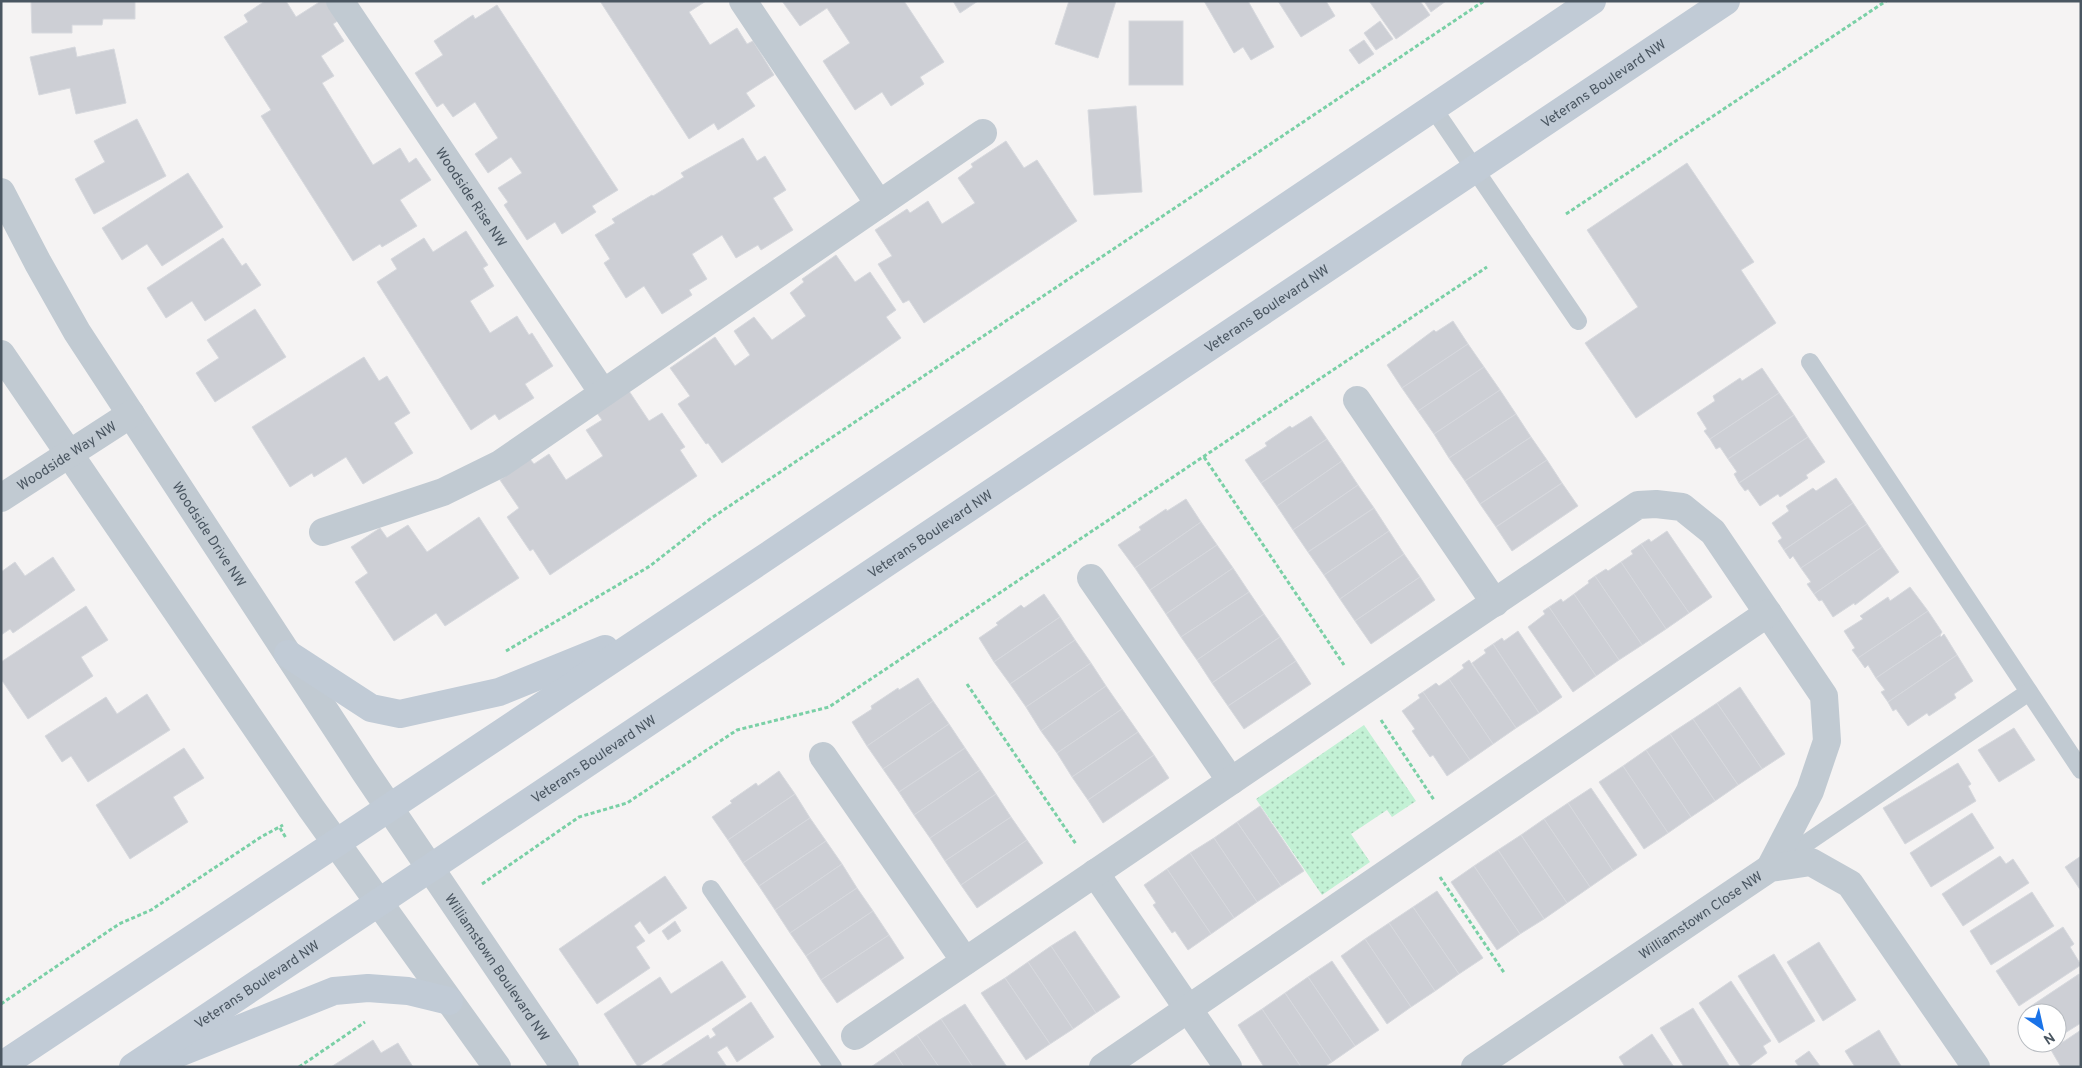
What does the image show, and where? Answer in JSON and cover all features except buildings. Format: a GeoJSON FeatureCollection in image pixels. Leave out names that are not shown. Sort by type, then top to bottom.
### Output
{"type":"FeatureCollection","features":[{"type":"Feature","properties":{"kind":"main road"},"geometry":{"type":"LineString","coordinates":[[1,1066],[660,627],[1592,1]]}},
{"type":"Feature","properties":{"kind":"main road","name":"Veterans Boulevard NW"},"geometry":{"type":"LineString","coordinates":[[133,1067],[1726,1]]}},
{"type":"Feature","properties":{"kind":"main road"},"geometry":{"type":"LineString","coordinates":[[288,654],[371,708],[400,714],[499,692],[660,627]]}},
{"type":"Feature","properties":{"kind":"main road"},"geometry":{"type":"LineString","coordinates":[[141,1067],[334,991],[368,988],[408,991],[449,1001]]}},
{"type":"Feature","properties":{"kind":"street","name":"Woodside Rise NW"},"geometry":{"type":"LineString","coordinates":[[340,1],[603,393]]}},
{"type":"Feature","properties":{"kind":"street"},"geometry":{"type":"LineString","coordinates":[[743,1],[879,204]]}},
{"type":"Feature","properties":{"kind":"street"},"geometry":{"type":"LineString","coordinates":[[323,532],[443,492],[500,464],[983,132]]}},
{"type":"Feature","properties":{"kind":"street","name":"Woodside Drive NW"},"geometry":{"type":"LineString","coordinates":[[1,192],[72,323],[288,654],[431,868]]}},
{"type":"Feature","properties":{"kind":"street"},"geometry":{"type":"LineString","coordinates":[[1,354],[336,843],[497,1067]]}},
{"type":"Feature","properties":{"kind":"street"},"geometry":{"type":"LineString","coordinates":[[1357,400],[1495,603]]}},
{"type":"Feature","properties":{"kind":"street","name":"Woodside Way NW"},"geometry":{"type":"LineString","coordinates":[[1,498],[131,414]]}},
{"type":"Feature","properties":{"kind":"street"},"geometry":{"type":"LineString","coordinates":[[855,1036],[1638,505],[1656,504],[1682,507],[1713,532],[1824,696],[1827,741],[1810,791],[1770,868]]}},
{"type":"Feature","properties":{"kind":"street"},"geometry":{"type":"LineString","coordinates":[[1091,578],[1231,782]]}},
{"type":"Feature","properties":{"kind":"street"},"geometry":{"type":"LineString","coordinates":[[1103,1067],[1768,613]]}},
{"type":"Feature","properties":{"kind":"street"},"geometry":{"type":"LineString","coordinates":[[824,756],[966,961]]}},
{"type":"Feature","properties":{"kind":"street","name":"Williamstown Close NW"},"geometry":{"type":"LineString","coordinates":[[1475,1067],[1770,868],[1811,862],[1850,884],[1966,1063]]}},
{"type":"Feature","properties":{"kind":"street","name":"Williamstown Boulevard NW"},"geometry":{"type":"LineString","coordinates":[[431,868],[565,1067]]}},
{"type":"Feature","properties":{"kind":"street"},"geometry":{"type":"LineString","coordinates":[[1095,874],[1228,1067]]}},
{"type":"Feature","properties":{"kind":"lane"},"geometry":{"type":"LineString","coordinates":[[1434,108],[1578,321]]}},
{"type":"Feature","properties":{"kind":"lane"},"geometry":{"type":"LineString","coordinates":[[1810,362],[2081,770]]}},
{"type":"Feature","properties":{"kind":"lane"},"geometry":{"type":"LineString","coordinates":[[1770,868],[2029,692]]}},
{"type":"Feature","properties":{"kind":"lane"},"geometry":{"type":"LineString","coordinates":[[711,889],[833,1067]]}},
{"type":"Feature","properties":{"kind":"path"},"geometry":{"type":"LineString","coordinates":[[500,654],[650,566],[710,519],[1484,1]]}},
{"type":"Feature","properties":{"kind":"path"},"geometry":{"type":"LineString","coordinates":[[1566,214],[1886,1]]}},
{"type":"Feature","properties":{"kind":"path"},"geometry":{"type":"LineString","coordinates":[[496,874],[579,817],[627,804],[738,730],[829,707],[1487,268]]}},
{"type":"Feature","properties":{"kind":"path"},"geometry":{"type":"LineString","coordinates":[[1204,457],[1345,666]]}},
{"type":"Feature","properties":{"kind":"path"},"geometry":{"type":"LineString","coordinates":[[967,684],[1076,844]]}},
{"type":"Feature","properties":{"kind":"path"},"geometry":{"type":"LineString","coordinates":[[1376,713],[1434,799],[1426,805]]}},
{"type":"Feature","properties":{"kind":"path"},"geometry":{"type":"LineString","coordinates":[[1,1004],[119,924],[151,910],[261,837],[280,828]]}},
{"type":"Feature","properties":{"kind":"path"},"geometry":{"type":"LineString","coordinates":[[1437,871],[1506,974]]}},
{"type":"Feature","properties":{"kind":"path"},"geometry":{"type":"LineString","coordinates":[[299,1067],[365,1023]]}},
{"type":"Feature","properties":{"kind":"green space"},"geometry":{"type":"Polygon","coordinates":[[[1364,725],[1416,801],[1392,817],[1387,810],[1351,834],[1370,862],[1322,895],[1256,799],[1364,725]]]}}]}
